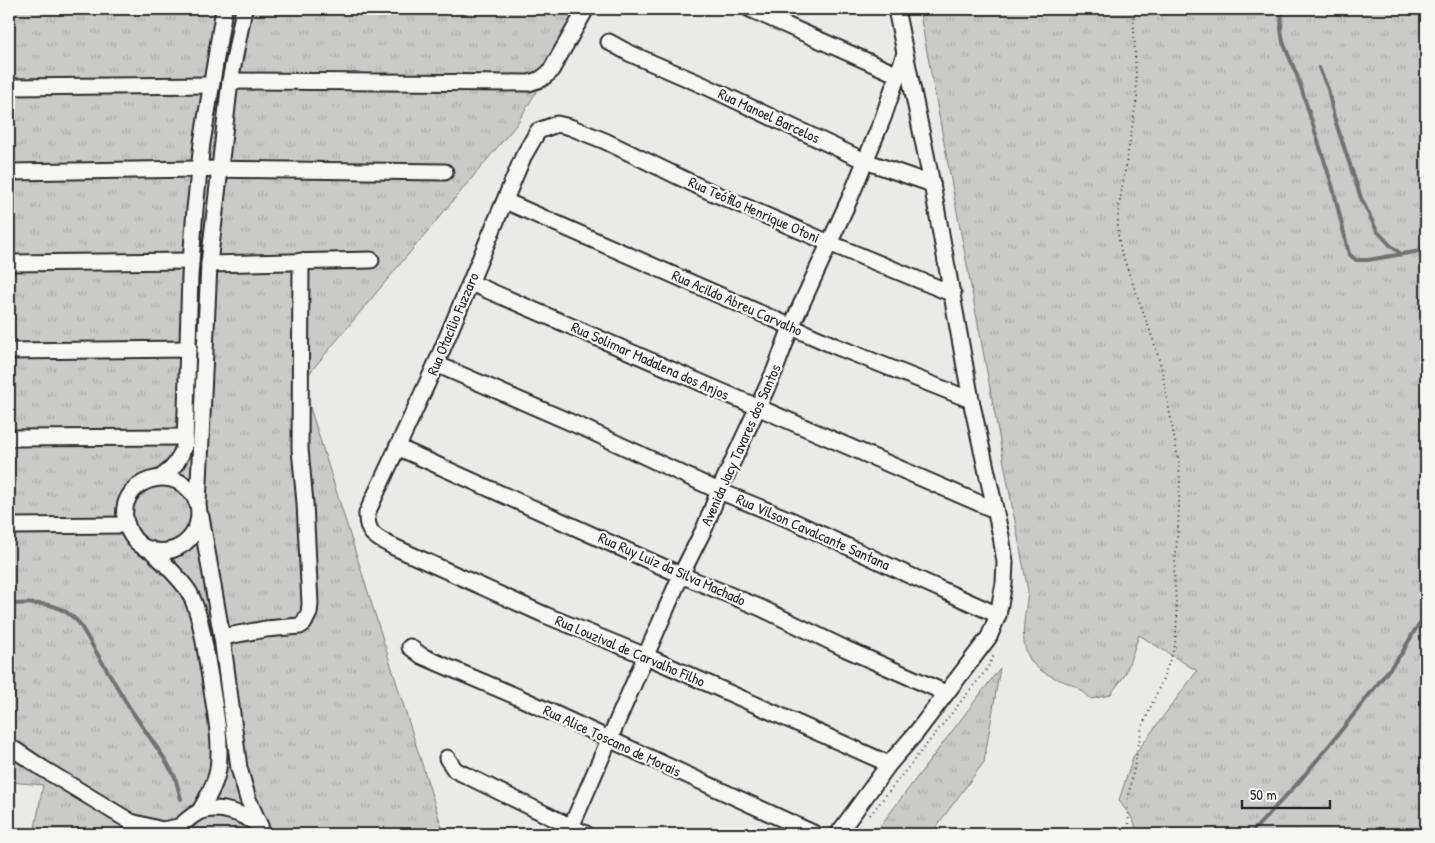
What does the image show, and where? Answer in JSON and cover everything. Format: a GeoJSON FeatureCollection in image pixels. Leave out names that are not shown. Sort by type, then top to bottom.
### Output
{"type":"FeatureCollection","features":[{"type":"Feature","properties":{"kind":"street"},"geometry":{"type":"LineString","coordinates":[[15,750],[131,828],[176,832],[200,811],[214,784],[218,771],[217,726],[201,628],[190,593],[150,550],[135,540],[127,525],[126,508],[132,492],[145,482],[161,477],[171,471],[180,459],[185,444],[191,261],[199,169],[224,9]]}},
{"type":"Feature","properties":{"kind":"street"},"geometry":{"type":"LineString","coordinates":[[150,550],[167,551],[182,546],[194,535],[197,528],[209,264],[230,81],[244,9]]}},
{"type":"Feature","properties":{"kind":"street"},"geometry":{"type":"LineString","coordinates":[[230,81],[529,83],[541,79],[550,72],[586,9]]}},
{"type":"Feature","properties":{"kind":"street"},"geometry":{"type":"LineString","coordinates":[[750,9],[898,75]]}},
{"type":"Feature","properties":{"kind":"street"},"geometry":{"type":"LineString","coordinates":[[838,834],[889,764],[916,733],[989,637],[998,614],[1003,590],[1005,562],[971,400],[932,184],[896,9]]}},
{"type":"Feature","properties":{"kind":"street","name":"Rua Manoel Barcelos"},"geometry":{"type":"LineString","coordinates":[[609,42],[629,53],[705,86],[865,161],[932,184]]}},
{"type":"Feature","properties":{"kind":"street","name":"Avenida Jacy Tavares dos Santos"},"geometry":{"type":"LineString","coordinates":[[569,831],[681,575],[705,527],[791,327],[830,243],[883,118],[906,53]]}},
{"type":"Feature","properties":{"kind":"street"},"geometry":{"type":"LineString","coordinates":[[9,87],[211,85]]}},
{"type":"Feature","properties":{"kind":"street","name":"Rua Otacílio Fuzzaro"},"geometry":{"type":"LineString","coordinates":[[372,534],[367,525],[367,513],[436,364],[523,157],[538,131],[557,124]]}},
{"type":"Feature","properties":{"kind":"street","name":"Rua Teófilo Henrique Otoni"},"geometry":{"type":"LineString","coordinates":[[557,124],[570,127],[605,141],[702,188],[952,294]]}},
{"type":"Feature","properties":{"kind":"street"},"geometry":{"type":"LineString","coordinates":[[9,172],[199,169],[446,172]]}},
{"type":"Feature","properties":{"kind":"street","name":"Rua Acildo Abreu Carvalho"},"geometry":{"type":"LineString","coordinates":[[505,201],[548,218],[791,327],[897,372],[971,400]]}},
{"type":"Feature","properties":{"kind":"street"},"geometry":{"type":"LineString","coordinates":[[209,264],[371,260]]}},
{"type":"Feature","properties":{"kind":"street"},"geometry":{"type":"LineString","coordinates":[[9,263],[191,261]]}},
{"type":"Feature","properties":{"kind":"street"},"geometry":{"type":"LineString","coordinates":[[222,637],[300,626],[304,623],[309,613],[305,503],[299,440],[301,261]]}},
{"type":"Feature","properties":{"kind":"street","name":"Rua Solimar Madalena dos Anjos"},"geometry":{"type":"LineString","coordinates":[[471,283],[995,510]]}},
{"type":"Feature","properties":{"kind":"street"},"geometry":{"type":"LineString","coordinates":[[9,351],[189,350]]}},
{"type":"Feature","properties":{"kind":"street","name":"Rua Vilson Cavalcante Santana"},"geometry":{"type":"LineString","coordinates":[[436,364],[793,521],[998,614]]}},
{"type":"Feature","properties":{"kind":"street"},"geometry":{"type":"LineString","coordinates":[[9,438],[185,437]]}},
{"type":"Feature","properties":{"kind":"street","name":"Rua Ruy Luiz da Silva Machado"},"geometry":{"type":"LineString","coordinates":[[397,447],[681,575],[761,608],[846,649],[946,693]]}},
{"type":"Feature","properties":{"kind":"street"},"geometry":{"type":"LineString","coordinates":[[161,477],[177,480],[191,490],[199,508],[222,637],[239,768],[248,799],[262,830]]}},
{"type":"Feature","properties":{"kind":"street"},"geometry":{"type":"LineString","coordinates":[[9,526],[127,525]]}},
{"type":"Feature","properties":{"kind":"street","name":"Rua Louzival de Carvalho Filho"},"geometry":{"type":"LineString","coordinates":[[372,534],[394,547],[545,615],[646,656],[889,764]]}},
{"type":"Feature","properties":{"kind":"street","name":"Rua Alice Toscano de Morais"},"geometry":{"type":"LineString","coordinates":[[410,647],[422,656],[464,673],[815,834]]}},
{"type":"Feature","properties":{"kind":"street"},"geometry":{"type":"LineString","coordinates":[[447,758],[455,770],[569,831],[586,834]]}},
{"type":"Feature","properties":{"kind":"street"},"geometry":{"type":"LineString","coordinates":[[200,811],[225,810],[248,817],[262,830]]}},
{"type":"Feature","properties":{"kind":"path"},"geometry":{"type":"LineString","coordinates":[[1128,834],[1127,803],[1142,727],[1175,646],[1174,574],[1180,481],[1179,464],[1162,370],[1119,243],[1118,213],[1137,97],[1132,9]]}},
{"type":"Feature","properties":{"kind":"path"},"geometry":{"type":"LineString","coordinates":[[866,819],[987,669],[995,651]]}},
{"type":"Feature","properties":{"kind":"green space"},"geometry":{"type":"Polygon","coordinates":[[[9,9],[587,9],[516,125],[302,382],[444,834],[34,834],[43,785],[9,782],[9,9]]]}},
{"type":"Feature","properties":{"kind":"green space"},"geometry":{"type":"Polygon","coordinates":[[[919,9],[1426,9],[1426,834],[1136,834],[1133,820],[1119,800],[1133,757],[1197,671],[1139,635],[1125,675],[1110,695],[1091,699],[1075,686],[1036,667],[1029,658],[1024,638],[1028,591],[919,9]]]}},
{"type":"Feature","properties":{"kind":"green space"},"geometry":{"type":"Polygon","coordinates":[[[1000,668],[984,762],[931,834],[874,834],[1000,668]]]}},
{"type":"Feature","properties":{"kind":"waterway"},"geometry":{"type":"LineString","coordinates":[[1282,9],[1281,29],[1283,42],[1298,78],[1333,188],[1349,254],[1356,260],[1368,260],[1426,250]]}},
{"type":"Feature","properties":{"kind":"waterway"},"geometry":{"type":"LineString","coordinates":[[1319,68],[1328,89],[1334,117],[1361,198],[1377,231],[1401,254]]}},
{"type":"Feature","properties":{"kind":"waterway"},"geometry":{"type":"LineString","coordinates":[[9,604],[47,604],[63,610],[79,623],[129,707],[166,761],[175,777],[181,799]]}},
{"type":"Feature","properties":{"kind":"waterway"},"geometry":{"type":"LineString","coordinates":[[1250,834],[1298,783],[1332,742],[1402,653],[1415,630],[1426,617]]}}]}
